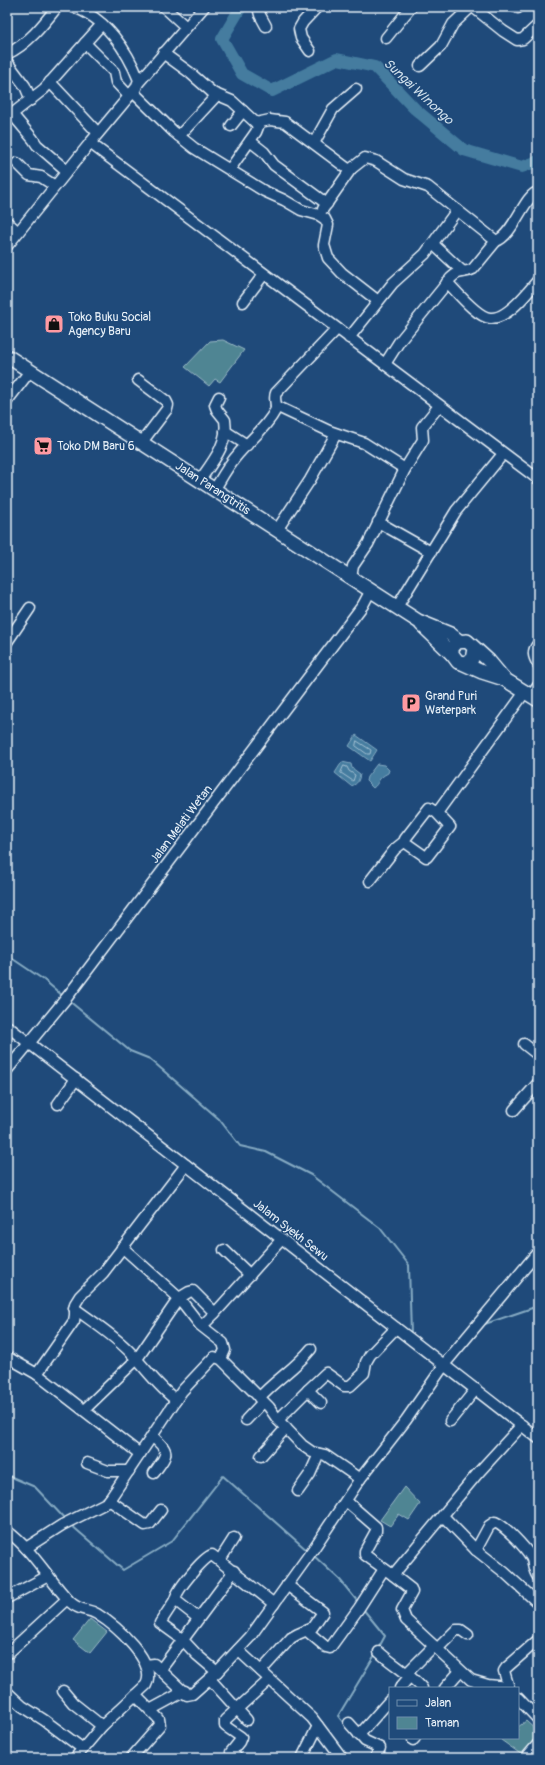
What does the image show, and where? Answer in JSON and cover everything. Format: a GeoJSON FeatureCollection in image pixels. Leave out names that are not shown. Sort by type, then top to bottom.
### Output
{"type":"FeatureCollection","features":[{"type":"Feature","properties":{"kind":"main road","name":"Jalan Parangtritis"},"geometry":{"type":"LineString","coordinates":[[7,356],[418,621],[450,634],[459,641]]}},
{"type":"Feature","properties":{"kind":"main road","name":"Jalan Parangtritis"},"geometry":{"type":"LineString","coordinates":[[418,621],[452,654]]}},
{"type":"Feature","properties":{"kind":"main road"},"geometry":{"type":"LineString","coordinates":[[504,679],[489,661],[474,649],[467,641],[459,641],[452,648],[452,654],[455,660],[482,672],[504,679],[533,694]]}},
{"type":"Feature","properties":{"kind":"main road"},"geometry":{"type":"LineString","coordinates":[[462,663],[472,659],[474,649]]}},
{"type":"Feature","properties":{"kind":"street"},"geometry":{"type":"LineString","coordinates":[[7,54],[18,48],[30,38],[57,7]]}},
{"type":"Feature","properties":{"kind":"street"},"geometry":{"type":"LineString","coordinates":[[73,7],[89,10],[102,24],[121,48],[139,82]]}},
{"type":"Feature","properties":{"kind":"street"},"geometry":{"type":"LineString","coordinates":[[164,7],[186,27]]}},
{"type":"Feature","properties":{"kind":"street"},"geometry":{"type":"LineString","coordinates":[[7,246],[67,170],[131,94],[139,82],[204,7]]}},
{"type":"Feature","properties":{"kind":"street"},"geometry":{"type":"LineString","coordinates":[[258,7],[260,16],[266,26]]}},
{"type":"Feature","properties":{"kind":"street"},"geometry":{"type":"LineString","coordinates":[[310,52],[301,38],[299,29],[303,22],[317,7]]}},
{"type":"Feature","properties":{"kind":"street"},"geometry":{"type":"LineString","coordinates":[[386,38],[411,7]]}},
{"type":"Feature","properties":{"kind":"street"},"geometry":{"type":"LineString","coordinates":[[420,66],[441,46],[453,24],[472,7],[503,31],[518,40],[523,39],[538,25]]}},
{"type":"Feature","properties":{"kind":"street"},"geometry":{"type":"LineString","coordinates":[[67,170],[36,145],[33,139],[10,116],[31,100],[50,82],[102,24]]}},
{"type":"Feature","properties":{"kind":"street"},"geometry":{"type":"LineString","coordinates":[[85,43],[114,72],[116,82],[179,136],[258,187],[301,210],[319,215],[327,223],[324,245],[330,262],[378,301]]}},
{"type":"Feature","properties":{"kind":"street"},"geometry":{"type":"LineString","coordinates":[[163,54],[217,95],[228,99],[256,123],[258,129],[230,170]]}},
{"type":"Feature","properties":{"kind":"street"},"geometry":{"type":"LineString","coordinates":[[7,62],[25,86],[31,100]]}},
{"type":"Feature","properties":{"kind":"street"},"geometry":{"type":"LineString","coordinates":[[50,82],[98,133]]}},
{"type":"Feature","properties":{"kind":"street"},"geometry":{"type":"LineString","coordinates":[[314,143],[334,109],[356,89]]}},
{"type":"Feature","properties":{"kind":"street"},"geometry":{"type":"LineString","coordinates":[[179,136],[217,95]]}},
{"type":"Feature","properties":{"kind":"street"},"geometry":{"type":"LineString","coordinates":[[231,126],[243,111]]}},
{"type":"Feature","properties":{"kind":"street"},"geometry":{"type":"LineString","coordinates":[[256,123],[270,120],[281,121],[292,126],[342,166],[351,169]]}},
{"type":"Feature","properties":{"kind":"street"},"geometry":{"type":"LineString","coordinates":[[250,141],[264,152],[274,165],[327,204]]}},
{"type":"Feature","properties":{"kind":"street"},"geometry":{"type":"LineString","coordinates":[[90,143],[538,479]]}},
{"type":"Feature","properties":{"kind":"street"},"geometry":{"type":"LineString","coordinates":[[319,215],[351,169],[365,158],[371,159],[404,180],[428,187],[496,241]]}},
{"type":"Feature","properties":{"kind":"street"},"geometry":{"type":"LineString","coordinates":[[17,163],[29,175],[41,177],[54,186]]}},
{"type":"Feature","properties":{"kind":"street"},"geometry":{"type":"LineString","coordinates":[[385,364],[399,342],[447,282],[455,274],[473,269],[496,241],[504,235],[534,193],[538,192]]}},
{"type":"Feature","properties":{"kind":"street"},"geometry":{"type":"LineString","coordinates":[[350,338],[393,283],[426,254],[457,210]]}},
{"type":"Feature","properties":{"kind":"street"},"geometry":{"type":"LineString","coordinates":[[7,222],[18,232]]}},
{"type":"Feature","properties":{"kind":"street"},"geometry":{"type":"LineString","coordinates":[[433,244],[462,271]]}},
{"type":"Feature","properties":{"kind":"street"},"geometry":{"type":"LineString","coordinates":[[242,302],[264,274]]}},
{"type":"Feature","properties":{"kind":"street"},"geometry":{"type":"LineString","coordinates":[[447,282],[479,313],[489,318],[494,318],[505,314],[538,280]]}},
{"type":"Feature","properties":{"kind":"street"},"geometry":{"type":"LineString","coordinates":[[215,489],[233,460],[268,421],[276,406],[274,397],[276,393],[337,328]]}},
{"type":"Feature","properties":{"kind":"street"},"geometry":{"type":"LineString","coordinates":[[7,401],[30,371]]}},
{"type":"Feature","properties":{"kind":"street"},"geometry":{"type":"LineString","coordinates":[[138,380],[166,401],[168,405],[167,409],[142,442]]}},
{"type":"Feature","properties":{"kind":"street"},"geometry":{"type":"LineString","coordinates":[[200,480],[219,452],[225,431],[225,420],[215,405],[219,397]]}},
{"type":"Feature","properties":{"kind":"street"},"geometry":{"type":"LineString","coordinates":[[276,406],[336,434],[364,443],[405,469]]}},
{"type":"Feature","properties":{"kind":"street"},"geometry":{"type":"LineString","coordinates":[[351,578],[353,566],[368,544],[405,469],[423,440],[422,427],[439,406]]}},
{"type":"Feature","properties":{"kind":"street"},"geometry":{"type":"LineString","coordinates":[[225,431],[247,445]]}},
{"type":"Feature","properties":{"kind":"street"},"geometry":{"type":"LineString","coordinates":[[277,530],[310,480],[336,434]]}},
{"type":"Feature","properties":{"kind":"street"},"geometry":{"type":"LineString","coordinates":[[397,607],[456,512],[503,454]]}},
{"type":"Feature","properties":{"kind":"street"},"geometry":{"type":"LineString","coordinates":[[378,522],[431,552]]}},
{"type":"Feature","properties":{"kind":"street","name":"Jalan Melati Wetan"},"geometry":{"type":"LineString","coordinates":[[7,1070],[28,1042],[68,996],[363,605],[371,590]]}},
{"type":"Feature","properties":{"kind":"street"},"geometry":{"type":"LineString","coordinates":[[7,642],[30,608]]}},
{"type":"Feature","properties":{"kind":"street"},"geometry":{"type":"LineString","coordinates":[[538,644],[533,654],[538,664]]}},
{"type":"Feature","properties":{"kind":"street"},"geometry":{"type":"LineString","coordinates":[[437,814],[533,694]]}},
{"type":"Feature","properties":{"kind":"street"},"geometry":{"type":"LineString","coordinates":[[370,881],[396,849],[405,841],[429,808],[450,827],[427,857],[424,857],[405,841]]}},
{"type":"Feature","properties":{"kind":"street","name":"Jalam Syekh Sewu"},"geometry":{"type":"LineString","coordinates":[[7,1026],[396,1328],[446,1363],[476,1390],[538,1438]]}},
{"type":"Feature","properties":{"kind":"street"},"geometry":{"type":"LineString","coordinates":[[524,1044],[538,1055]]}},
{"type":"Feature","properties":{"kind":"street"},"geometry":{"type":"LineString","coordinates":[[58,1104],[76,1079]]}},
{"type":"Feature","properties":{"kind":"street"},"geometry":{"type":"LineString","coordinates":[[514,1110],[538,1083]]}},
{"type":"Feature","properties":{"kind":"street"},"geometry":{"type":"LineString","coordinates":[[37,1374],[74,1322],[74,1304],[103,1273],[186,1165]]}},
{"type":"Feature","properties":{"kind":"street"},"geometry":{"type":"LineString","coordinates":[[202,1326],[282,1239]]}},
{"type":"Feature","properties":{"kind":"street"},"geometry":{"type":"LineString","coordinates":[[122,1247],[179,1298],[202,1326],[225,1345],[226,1350],[221,1359]]}},
{"type":"Feature","properties":{"kind":"street"},"geometry":{"type":"LineString","coordinates":[[224,1250],[250,1275]]}},
{"type":"Feature","properties":{"kind":"street"},"geometry":{"type":"LineString","coordinates":[[146,1665],[153,1663],[185,1691],[187,1695],[192,1694],[238,1650],[274,1604],[346,1502],[360,1479],[406,1420],[446,1363],[538,1252]]}},
{"type":"Feature","properties":{"kind":"street"},"geometry":{"type":"LineString","coordinates":[[84,1410],[136,1359],[179,1298],[193,1291],[215,1313]]}},
{"type":"Feature","properties":{"kind":"street"},"geometry":{"type":"LineString","coordinates":[[74,1308],[113,1336],[136,1359],[160,1387],[176,1400]]}},
{"type":"Feature","properties":{"kind":"street"},"geometry":{"type":"LineString","coordinates":[[278,1420],[327,1373],[344,1386],[350,1386],[364,1372],[366,1362],[370,1355],[396,1328]]}},
{"type":"Feature","properties":{"kind":"street"},"geometry":{"type":"LineString","coordinates":[[246,1420],[274,1382],[294,1369],[311,1350]]}},
{"type":"Feature","properties":{"kind":"street"},"geometry":{"type":"LineString","coordinates":[[7,1357],[37,1374],[140,1454]]}},
{"type":"Feature","properties":{"kind":"street"},"geometry":{"type":"LineString","coordinates":[[26,1548],[67,1523],[105,1505],[176,1400],[192,1379],[212,1359],[217,1357],[221,1359],[261,1400],[302,1445],[312,1452],[325,1456],[360,1479]]}},
{"type":"Feature","properties":{"kind":"street"},"geometry":{"type":"LineString","coordinates":[[308,1390],[321,1403]]}},
{"type":"Feature","properties":{"kind":"street"},"geometry":{"type":"LineString","coordinates":[[450,1421],[476,1390]]}},
{"type":"Feature","properties":{"kind":"street"},"geometry":{"type":"LineString","coordinates":[[307,1631],[326,1647],[330,1648],[362,1604],[388,1572],[443,1516],[478,1473],[522,1425]]}},
{"type":"Feature","properties":{"kind":"street"},"geometry":{"type":"LineString","coordinates":[[261,1456],[286,1428]]}},
{"type":"Feature","properties":{"kind":"street"},"geometry":{"type":"LineString","coordinates":[[152,1436],[163,1446],[166,1452],[164,1458],[154,1473]]}},
{"type":"Feature","properties":{"kind":"street"},"geometry":{"type":"LineString","coordinates":[[298,1491],[310,1474],[319,1454]]}},
{"type":"Feature","properties":{"kind":"street"},"geometry":{"type":"LineString","coordinates":[[87,1463],[108,1471],[129,1471]]}},
{"type":"Feature","properties":{"kind":"street"},"geometry":{"type":"LineString","coordinates":[[109,1500],[145,1525],[150,1524],[161,1510]]}},
{"type":"Feature","properties":{"kind":"street"},"geometry":{"type":"LineString","coordinates":[[346,1502],[376,1527],[365,1553],[367,1556],[411,1589],[412,1592],[402,1610],[404,1617],[460,1671],[474,1681],[502,1687]]}},
{"type":"Feature","properties":{"kind":"street"},"geometry":{"type":"LineString","coordinates":[[443,1516],[476,1550],[537,1598]]}},
{"type":"Feature","properties":{"kind":"street"},"geometry":{"type":"LineString","coordinates":[[476,1550],[489,1526],[495,1522],[511,1534],[531,1557],[532,1568],[538,1577]]}},
{"type":"Feature","properties":{"kind":"street"},"geometry":{"type":"LineString","coordinates":[[7,1532],[26,1548],[67,1598],[79,1609],[96,1614],[112,1625],[129,1641],[146,1665],[149,1672],[148,1681],[102,1726],[80,1755],[44,1720],[22,1706],[7,1692]]}},
{"type":"Feature","properties":{"kind":"street"},"geometry":{"type":"LineString","coordinates":[[220,1560],[234,1538]]}},
{"type":"Feature","properties":{"kind":"street"},"geometry":{"type":"LineString","coordinates":[[247,1720],[236,1710],[213,1675],[197,1655],[182,1639],[160,1623],[175,1600],[178,1591],[208,1556],[214,1555],[274,1604]]}},
{"type":"Feature","properties":{"kind":"street"},"geometry":{"type":"LineString","coordinates":[[161,1669],[234,1571]]}},
{"type":"Feature","properties":{"kind":"street"},"geometry":{"type":"LineString","coordinates":[[7,1598],[48,1576]]}},
{"type":"Feature","properties":{"kind":"street"},"geometry":{"type":"LineString","coordinates":[[261,1671],[291,1638],[312,1628],[324,1612],[287,1585]]}},
{"type":"Feature","properties":{"kind":"street"},"geometry":{"type":"LineString","coordinates":[[7,1654],[67,1598]]}},
{"type":"Feature","properties":{"kind":"street"},"geometry":{"type":"LineString","coordinates":[[175,1600],[198,1618]]}},
{"type":"Feature","properties":{"kind":"street"},"geometry":{"type":"LineString","coordinates":[[401,1687],[408,1674],[456,1630],[461,1630],[468,1635]]}},
{"type":"Feature","properties":{"kind":"street"},"geometry":{"type":"LineString","coordinates":[[509,1687],[504,1671],[538,1640]]}},
{"type":"Feature","properties":{"kind":"street"},"geometry":{"type":"LineString","coordinates":[[238,1650],[312,1718],[335,1751],[342,1758]]}},
{"type":"Feature","properties":{"kind":"street"},"geometry":{"type":"LineString","coordinates":[[379,1652],[408,1674],[421,1687]]}},
{"type":"Feature","properties":{"kind":"street"},"geometry":{"type":"LineString","coordinates":[[446,1687],[460,1671]]}},
{"type":"Feature","properties":{"kind":"street"},"geometry":{"type":"LineString","coordinates":[[237,1758],[230,1752],[239,1742],[241,1737],[225,1726],[224,1722],[269,1680]]}},
{"type":"Feature","properties":{"kind":"street"},"geometry":{"type":"LineString","coordinates":[[63,1691],[73,1703],[102,1726]]}},
{"type":"Feature","properties":{"kind":"street"},"geometry":{"type":"LineString","coordinates":[[150,1710],[185,1691]]}},
{"type":"Feature","properties":{"kind":"street"},"geometry":{"type":"LineString","coordinates":[[131,1758],[160,1725],[159,1720],[135,1695]]}},
{"type":"Feature","properties":{"kind":"street"},"geometry":{"type":"LineString","coordinates":[[519,1699],[538,1719]]}},
{"type":"Feature","properties":{"kind":"street"},"geometry":{"type":"LineString","coordinates":[[359,1735],[389,1701]]}},
{"type":"Feature","properties":{"kind":"street"},"geometry":{"type":"LineString","coordinates":[[349,1723],[365,1741],[380,1748],[378,1754]]}},
{"type":"Feature","properties":{"kind":"street"},"geometry":{"type":"LineString","coordinates":[[302,1758],[318,1726]]}},
{"type":"Feature","properties":{"kind":"street"},"geometry":{"type":"LineString","coordinates":[[526,1758],[538,1744]]}},
{"type":"Feature","properties":{"kind":"green space"},"geometry":{"type":"Polygon","coordinates":[[[223,340],[244,350],[220,382],[215,379],[209,386],[185,367],[210,341],[223,340]]]}},
{"type":"Feature","properties":{"kind":"green space"},"geometry":{"type":"Polygon","coordinates":[[[404,1487],[420,1504],[409,1520],[399,1514],[390,1526],[380,1520],[404,1487]]]}},
{"type":"Feature","properties":{"kind":"green space"},"geometry":{"type":"Polygon","coordinates":[[[90,1619],[107,1632],[90,1653],[73,1640],[90,1619]]]}},
{"type":"Feature","properties":{"kind":"green space"},"geometry":{"type":"Polygon","coordinates":[[[526,1721],[538,1732],[538,1740],[522,1755],[501,1740],[519,1739],[519,1726],[526,1721]]]}},
{"type":"Feature","properties":{"kind":"water"},"geometry":{"type":"Polygon","coordinates":[[[356,735],[377,750],[370,761],[349,746],[356,735]]]}},
{"type":"Feature","properties":{"kind":"water"},"geometry":{"type":"Polygon","coordinates":[[[342,762],[351,764],[352,768],[360,774],[358,782],[351,786],[335,773],[342,762]]]}},
{"type":"Feature","properties":{"kind":"water"},"geometry":{"type":"Polygon","coordinates":[[[377,764],[384,765],[389,770],[388,773],[380,779],[373,788],[366,781],[367,777],[377,764]]]}},
{"type":"Feature","properties":{"kind":"waterway","name":"Sungai WInongo"},"geometry":{"type":"LineString","coordinates":[[241,7],[222,39],[242,74],[272,91],[337,59],[375,67],[415,109],[464,150],[522,167],[538,161]]}},
{"type":"Feature","properties":{"kind":"waterway"},"geometry":{"type":"LineString","coordinates":[[7,955],[44,980],[63,996]]}},
{"type":"Feature","properties":{"kind":"waterway"},"geometry":{"type":"LineString","coordinates":[[68,1000],[130,1051],[150,1059],[219,1119],[240,1146],[266,1152],[311,1175],[380,1228],[409,1265],[411,1335]]}},
{"type":"Feature","properties":{"kind":"waterway"},"geometry":{"type":"LineString","coordinates":[[482,1325],[538,1306]]}},
{"type":"Feature","properties":{"kind":"waterway"},"geometry":{"type":"LineString","coordinates":[[7,1475],[35,1487],[65,1519]]}},
{"type":"Feature","properties":{"kind":"waterway"},"geometry":{"type":"LineString","coordinates":[[71,1525],[123,1570],[172,1541],[223,1476],[308,1551]]}},
{"type":"Feature","properties":{"kind":"waterway"},"geometry":{"type":"LineString","coordinates":[[313,1555],[340,1580],[358,1602]]}},
{"type":"Feature","properties":{"kind":"waterway"},"geometry":{"type":"LineString","coordinates":[[363,1609],[385,1636],[378,1649]]}},
{"type":"Feature","properties":{"kind":"waterway"},"geometry":{"type":"LineString","coordinates":[[345,1725],[338,1716],[376,1653]]}},
{"type":"Feature","properties":{"kind":"waterway"},"geometry":{"type":"LineString","coordinates":[[350,1732],[361,1745],[369,1748]]}},
{"type":"Feature","properties":{"kind":"waterway"},"geometry":{"type":"LineString","coordinates":[[381,1752],[399,1758]]}},
{"type":"Feature","properties":{"kind":"place","name":"Toko Buku Social Agency Baru"},"geometry":{"type":"Point","coordinates":[54,324]}},
{"type":"Feature","properties":{"kind":"place","name":"Toko DM Baru 6"},"geometry":{"type":"Point","coordinates":[43,446]}},
{"type":"Feature","properties":{"kind":"place","name":"Grand Puri Waterpark"},"geometry":{"type":"Point","coordinates":[411,703]}}]}
